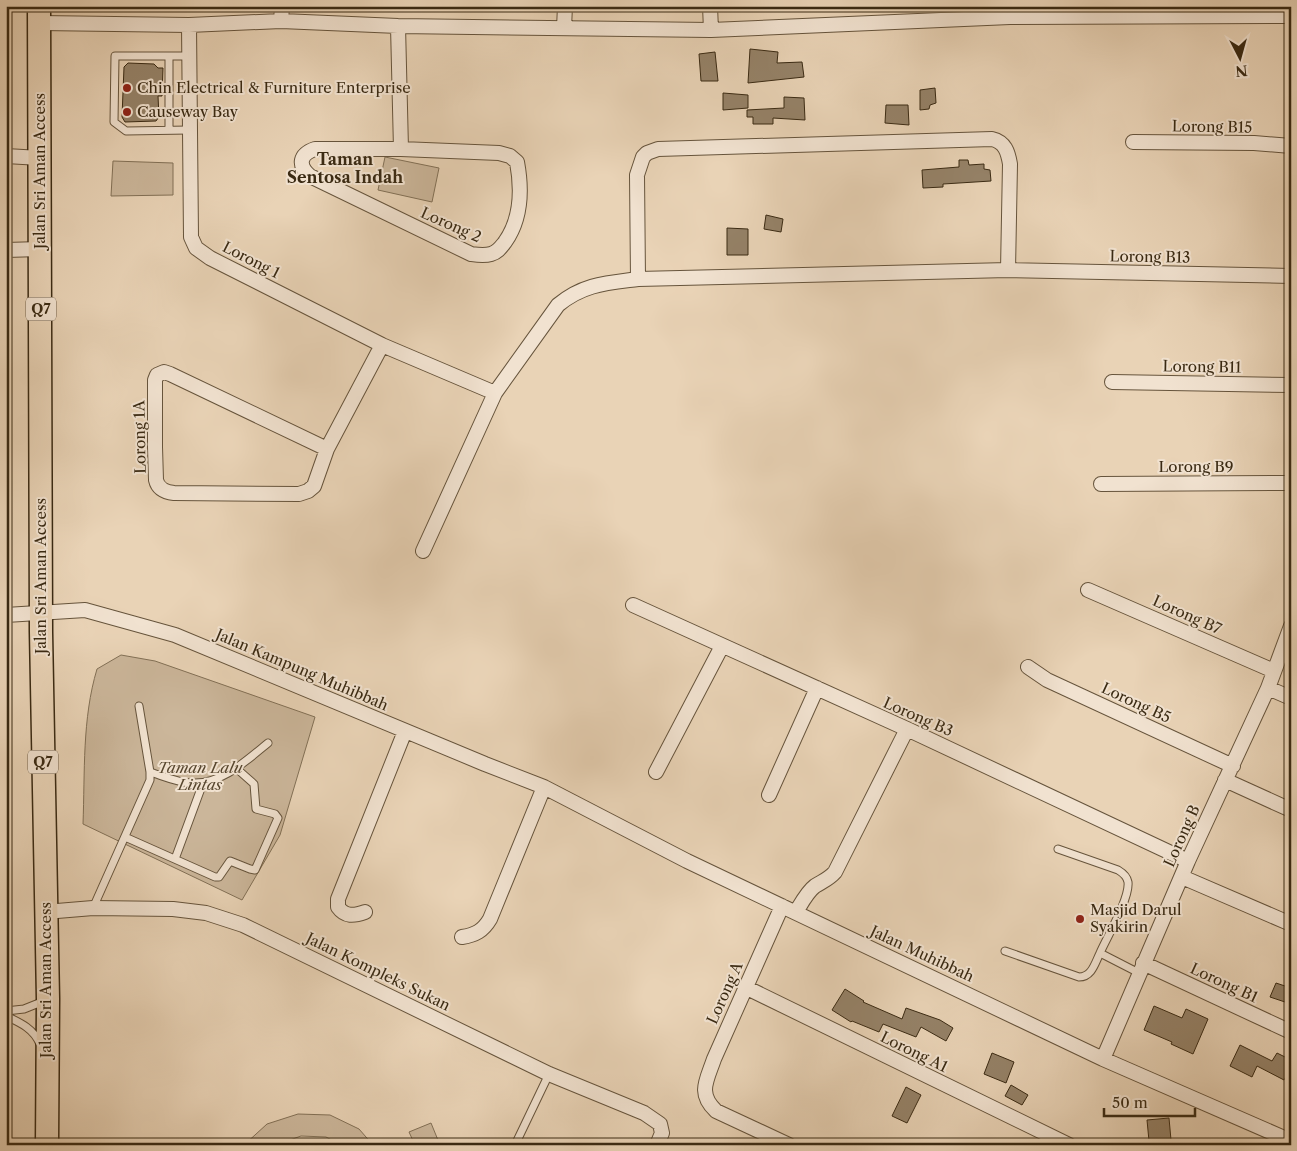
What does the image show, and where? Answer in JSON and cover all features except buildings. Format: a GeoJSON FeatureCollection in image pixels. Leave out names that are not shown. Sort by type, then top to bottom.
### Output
{"type":"FeatureCollection","features":[{"type":"Feature","properties":{"kind":"main road","name":"Jalan Sri Aman Access"},"geometry":{"type":"LineString","coordinates":[[39,15],[41,612],[48,999],[46,1058],[47,1145]]}},
{"type":"Feature","properties":{"kind":"street"},"geometry":{"type":"LineString","coordinates":[[281,21],[282,6]]}},
{"type":"Feature","properties":{"kind":"street"},"geometry":{"type":"LineString","coordinates":[[564,6],[564,28]]}},
{"type":"Feature","properties":{"kind":"street"},"geometry":{"type":"LineString","coordinates":[[710,6],[711,30]]}},
{"type":"Feature","properties":{"kind":"street"},"geometry":{"type":"LineString","coordinates":[[39,15],[189,25],[281,21],[398,26],[711,30],[1010,12],[1291,16]]}},
{"type":"Feature","properties":{"kind":"street","name":"Lorong 1"},"geometry":{"type":"LineString","coordinates":[[189,25],[191,237],[196,248],[210,258],[382,345],[495,393]]}},
{"type":"Feature","properties":{"kind":"street"},"geometry":{"type":"LineString","coordinates":[[398,26],[401,149]]}},
{"type":"Feature","properties":{"kind":"street"},"geometry":{"type":"LineString","coordinates":[[638,278],[636,175],[643,158],[651,151],[658,149],[992,139],[1005,147],[1010,164],[1008,270]]}},
{"type":"Feature","properties":{"kind":"street","name":"Lorong B15"},"geometry":{"type":"LineString","coordinates":[[1133,142],[1291,146]]}},
{"type":"Feature","properties":{"kind":"street","name":"Lorong 2"},"geometry":{"type":"LineString","coordinates":[[315,149],[401,149],[499,154],[515,159],[518,162],[520,173],[519,211],[512,232],[500,249],[493,254],[484,256],[471,254],[310,176],[302,166],[303,157],[306,153],[315,149]]}},
{"type":"Feature","properties":{"kind":"street"},"geometry":{"type":"LineString","coordinates":[[6,156],[40,158]]}},
{"type":"Feature","properties":{"kind":"street"},"geometry":{"type":"LineString","coordinates":[[6,250],[40,249]]}},
{"type":"Feature","properties":{"kind":"street","name":"Lorong B13"},"geometry":{"type":"LineString","coordinates":[[423,551],[495,393],[558,305],[584,288],[638,278],[1008,270],[1291,276]]}},
{"type":"Feature","properties":{"kind":"street","name":"Lorong 1A"},"geometry":{"type":"LineString","coordinates":[[327,448],[170,374],[164,372],[157,375],[155,380],[155,447],[157,485],[166,492],[299,494],[308,491],[314,486],[327,448],[382,345]]}},
{"type":"Feature","properties":{"kind":"street","name":"Lorong B11"},"geometry":{"type":"LineString","coordinates":[[1112,382],[1291,385]]}},
{"type":"Feature","properties":{"kind":"street","name":"Lorong B9"},"geometry":{"type":"LineString","coordinates":[[1101,484],[1291,483]]}},
{"type":"Feature","properties":{"kind":"street","name":"Lorong B7"},"geometry":{"type":"LineString","coordinates":[[1088,590],[1274,671]]}},
{"type":"Feature","properties":{"kind":"street","name":"Lorong B3"},"geometry":{"type":"LineString","coordinates":[[634,606],[907,729],[1188,861]]}},
{"type":"Feature","properties":{"kind":"street","name":"Jalan Kampung Muhibbah"},"geometry":{"type":"LineString","coordinates":[[6,615],[85,610],[174,635],[544,787]]}},
{"type":"Feature","properties":{"kind":"street","name":"Lorong B"},"geometry":{"type":"LineString","coordinates":[[1103,1059],[1188,861],[1268,688],[1291,626]]}},
{"type":"Feature","properties":{"kind":"street"},"geometry":{"type":"LineString","coordinates":[[656,772],[722,646]]}},
{"type":"Feature","properties":{"kind":"street","name":"Lorong B5"},"geometry":{"type":"LineString","coordinates":[[1028,667],[1047,680],[1232,766]]}},
{"type":"Feature","properties":{"kind":"street"},"geometry":{"type":"LineString","coordinates":[[769,795],[817,688]]}},
{"type":"Feature","properties":{"kind":"street"},"geometry":{"type":"LineString","coordinates":[[1268,688],[1291,698]]}},
{"type":"Feature","properties":{"kind":"street"},"geometry":{"type":"LineString","coordinates":[[796,912],[811,890],[835,872],[907,729]]}},
{"type":"Feature","properties":{"kind":"street"},"geometry":{"type":"LineString","coordinates":[[365,912],[355,916],[345,913],[338,907],[338,898],[405,731]]}},
{"type":"Feature","properties":{"kind":"street"},"geometry":{"type":"LineString","coordinates":[[1226,780],[1291,810]]}},
{"type":"Feature","properties":{"kind":"street"},"geometry":{"type":"LineString","coordinates":[[462,937],[471,936],[482,930],[490,919],[544,787]]}},
{"type":"Feature","properties":{"kind":"street","name":"Jalan Muhibbah"},"geometry":{"type":"LineString","coordinates":[[544,787],[688,861],[1103,1059],[1291,1141]]}},
{"type":"Feature","properties":{"kind":"street"},"geometry":{"type":"LineString","coordinates":[[1182,877],[1291,924]]}},
{"type":"Feature","properties":{"kind":"street","name":"Lorong A"},"geometry":{"type":"LineString","coordinates":[[782,906],[714,1059],[704,1096],[708,1104],[716,1111],[789,1145]]}},
{"type":"Feature","properties":{"kind":"street","name":"Jalan Kompleks Sukan"},"geometry":{"type":"LineString","coordinates":[[45,912],[94,908],[173,909],[206,912],[226,918],[549,1074],[644,1113],[660,1124],[662,1133],[657,1145]]}},
{"type":"Feature","properties":{"kind":"street","name":"Lorong B1"},"geometry":{"type":"LineString","coordinates":[[1141,968],[1291,1032]]}},
{"type":"Feature","properties":{"kind":"street","name":"Lorong A1"},"geometry":{"type":"LineString","coordinates":[[745,988],[1068,1145]]}},
{"type":"Feature","properties":{"kind":"lane"},"geometry":{"type":"LineString","coordinates":[[189,56],[115,56],[114,122],[126,131],[190,130]]}},
{"type":"Feature","properties":{"kind":"lane"},"geometry":{"type":"LineString","coordinates":[[169,56],[169,130]]}},
{"type":"Feature","properties":{"kind":"lane"},"geometry":{"type":"LineString","coordinates":[[94,908],[150,780],[139,706]]}},
{"type":"Feature","properties":{"kind":"lane"},"geometry":{"type":"LineString","coordinates":[[150,772],[191,784],[203,783],[236,768],[268,743]]}},
{"type":"Feature","properties":{"kind":"lane"},"geometry":{"type":"LineString","coordinates":[[125,837],[217,878],[230,861],[250,869],[256,868],[278,818],[275,814],[255,808],[254,784],[236,768]]}},
{"type":"Feature","properties":{"kind":"lane"},"geometry":{"type":"LineString","coordinates":[[175,859],[203,783]]}},
{"type":"Feature","properties":{"kind":"lane"},"geometry":{"type":"LineString","coordinates":[[1005,951],[1083,978],[1090,973],[1127,895],[1128,881],[1118,870],[1058,849]]}},
{"type":"Feature","properties":{"kind":"lane"},"geometry":{"type":"LineString","coordinates":[[1100,953],[1141,968]]}},
{"type":"Feature","properties":{"kind":"lane"},"geometry":{"type":"LineString","coordinates":[[6,1011],[24,1009],[48,999]]}},
{"type":"Feature","properties":{"kind":"lane"},"geometry":{"type":"LineString","coordinates":[[6,1016],[36,1034],[46,1058]]}},
{"type":"Feature","properties":{"kind":"lane"},"geometry":{"type":"LineString","coordinates":[[515,1145],[549,1074]]}},
{"type":"Feature","properties":{"kind":"green space"},"geometry":{"type":"Polygon","coordinates":[[[385,157],[439,168],[432,202],[378,190],[385,157]]]}},
{"type":"Feature","properties":{"kind":"green space"},"geometry":{"type":"Polygon","coordinates":[[[113,161],[173,163],[173,195],[111,196],[113,161]]]}},
{"type":"Feature","properties":{"kind":"green space","name":"Taman Lalu Lintas"},"geometry":{"type":"Polygon","coordinates":[[[121,655],[155,661],[315,717],[280,835],[242,900],[83,824],[85,746],[92,688],[97,669],[121,655]]]}},
{"type":"Feature","properties":{"kind":"green space"},"geometry":{"type":"Polygon","coordinates":[[[298,1114],[330,1115],[359,1129],[373,1145],[341,1145],[326,1137],[301,1136],[276,1145],[244,1145],[267,1124],[298,1114]]]}},
{"type":"Feature","properties":{"kind":"green space"},"geometry":{"type":"Polygon","coordinates":[[[431,1123],[440,1145],[415,1145],[409,1132],[431,1123]]]}},
{"type":"Feature","properties":{"kind":"place","name":"Chin Electrical & Furniture Enterprise"},"geometry":{"type":"Point","coordinates":[127,88]}},
{"type":"Feature","properties":{"kind":"place","name":"Causeway Bay"},"geometry":{"type":"Point","coordinates":[127,112]}},
{"type":"Feature","properties":{"kind":"place","name":"Masjid Darul Syakirin"},"geometry":{"type":"Point","coordinates":[1080,919]}},
{"type":"Feature","properties":{"kind":"district","name":"Taman Sentosa Indah"},"geometry":{"type":"Point","coordinates":[345,168]}}]}
